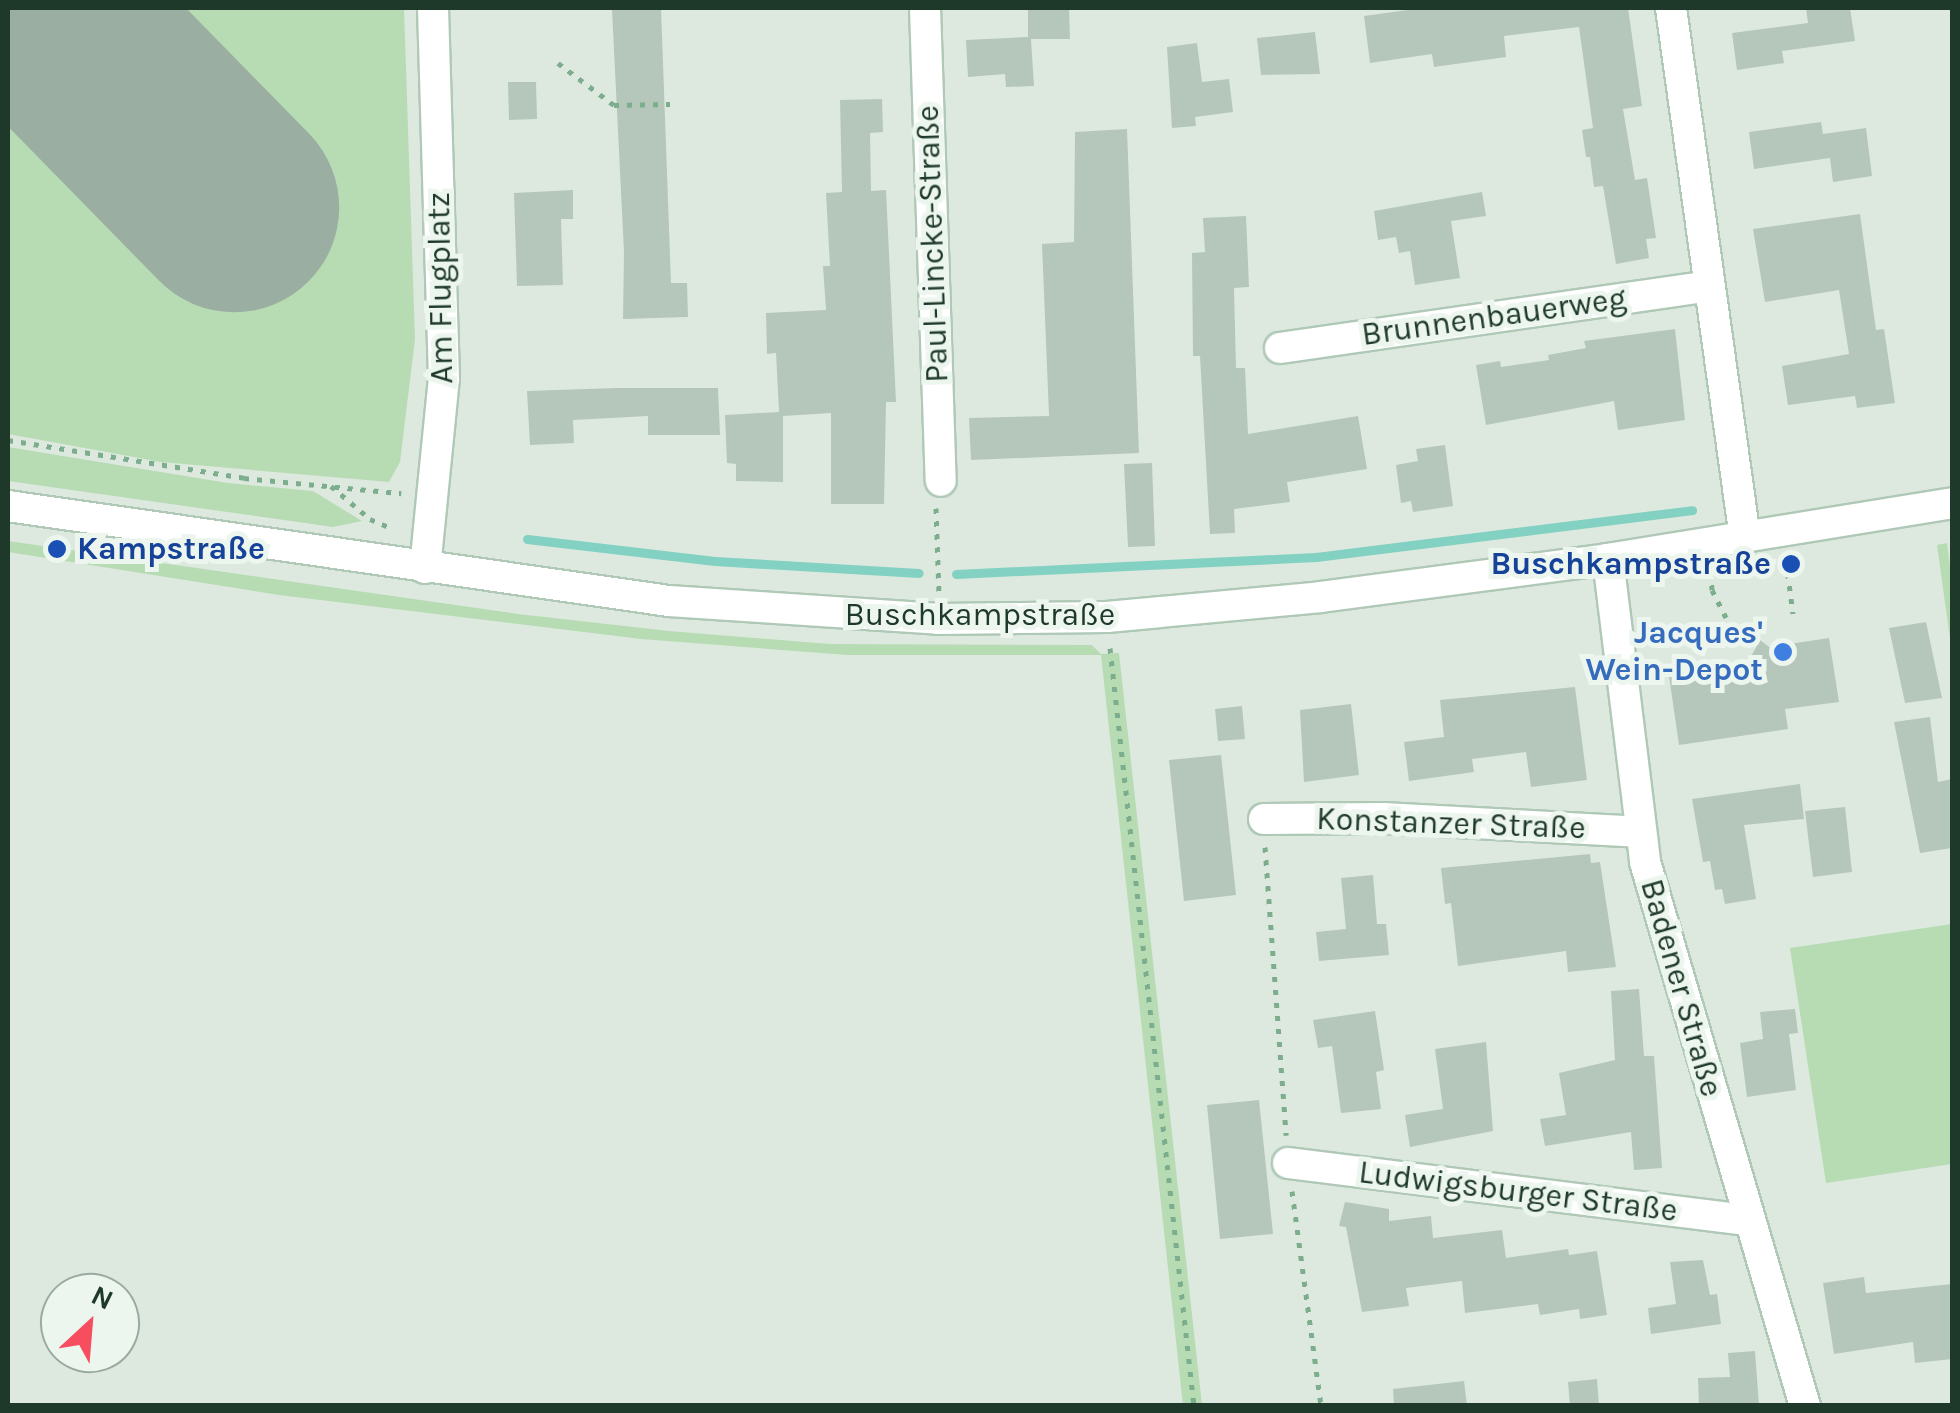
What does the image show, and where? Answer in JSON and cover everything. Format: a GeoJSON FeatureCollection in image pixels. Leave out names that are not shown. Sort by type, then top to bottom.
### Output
{"type":"FeatureCollection","features":[{"type":"Feature","properties":{"kind":"street","name":"Am Flugplatz"},"geometry":{"type":"LineString","coordinates":[[425,568],[435,497],[445,330],[432,8]]}},
{"type":"Feature","properties":{"kind":"street","name":"Paul-Lincke-Straße"},"geometry":{"type":"LineString","coordinates":[[925,8],[940,480]]}},
{"type":"Feature","properties":{"kind":"street"},"geometry":{"type":"LineString","coordinates":[[1671,8],[1744,538]]}},
{"type":"Feature","properties":{"kind":"street","name":"Brunnenbauerweg"},"geometry":{"type":"LineString","coordinates":[[1280,348],[1709,286]]}},
{"type":"Feature","properties":{"kind":"street","name":"Buschkampstraße"},"geometry":{"type":"LineString","coordinates":[[8,506],[669,601],[824,615],[938,620],[1107,617],[1321,597],[1608,559],[1952,503]]}},
{"type":"Feature","properties":{"kind":"street","name":"Badener Straße"},"geometry":{"type":"LineString","coordinates":[[1608,559],[1638,832],[1805,1406]]}},
{"type":"Feature","properties":{"kind":"street","name":"Konstanzer Straße"},"geometry":{"type":"LineString","coordinates":[[1264,819],[1383,818],[1638,832]]}},
{"type":"Feature","properties":{"kind":"street","name":"Ludwigsburger Straße"},"geometry":{"type":"LineString","coordinates":[[1288,1164],[1748,1220]]}},
{"type":"Feature","properties":{"kind":"path"},"geometry":{"type":"LineString","coordinates":[[558,63],[614,105],[670,104]]}},
{"type":"Feature","properties":{"kind":"path"},"geometry":{"type":"LineString","coordinates":[[8,440],[175,468],[435,497]]}},
{"type":"Feature","properties":{"kind":"path"},"geometry":{"type":"LineString","coordinates":[[939,587],[936,497],[940,480]]}},
{"type":"Feature","properties":{"kind":"path"},"geometry":{"type":"LineString","coordinates":[[331,486],[370,519],[430,538]]}},
{"type":"Feature","properties":{"kind":"path"},"geometry":{"type":"LineString","coordinates":[[1783,532],[1792,614]]}},
{"type":"Feature","properties":{"kind":"path"},"geometry":{"type":"LineString","coordinates":[[1708,544],[1712,590],[1730,625]]}},
{"type":"Feature","properties":{"kind":"path"},"geometry":{"type":"LineString","coordinates":[[919,586],[957,587]]}},
{"type":"Feature","properties":{"kind":"path"},"geometry":{"type":"LineString","coordinates":[[1107,617],[1194,1406]]}},
{"type":"Feature","properties":{"kind":"path"},"geometry":{"type":"LineString","coordinates":[[1264,819],[1288,1164],[1320,1406]]}},
{"type":"Feature","properties":{"kind":"green space"},"geometry":{"type":"Polygon","coordinates":[[[8,8],[404,8],[415,339],[400,462],[389,482],[161,462],[8,434],[8,8]]]}},
{"type":"Feature","properties":{"kind":"green space"},"geometry":{"type":"Polygon","coordinates":[[[8,447],[228,483],[313,491],[362,521],[333,527],[8,481],[8,447]]]}},
{"type":"Feature","properties":{"kind":"green space"},"geometry":{"type":"Polygon","coordinates":[[[8,541],[518,614],[669,631],[830,644],[1092,645],[1101,654],[1119,653],[1202,1405],[1183,1405],[1101,655],[847,655],[641,639],[279,595],[8,552],[8,541]]]}},
{"type":"Feature","properties":{"kind":"green space"},"geometry":{"type":"Polygon","coordinates":[[[1947,543],[1952,581],[1952,653],[1937,545],[1947,543]]]}},
{"type":"Feature","properties":{"kind":"green space"},"geometry":{"type":"Polygon","coordinates":[[[1952,924],[1952,1164],[1826,1183],[1790,948],[1952,924]]]}},
{"type":"Feature","properties":{"kind":"building"},"geometry":{"type":"Polygon","coordinates":[[[661,8],[671,283],[687,283],[688,317],[623,319],[624,252],[612,10],[661,8]]]}},
{"type":"Feature","properties":{"kind":"building"},"geometry":{"type":"Polygon","coordinates":[[[1028,8],[1069,8],[1070,39],[1031,39],[1034,86],[1006,87],[1005,74],[968,77],[966,40],[1028,37],[1028,8]]]}},
{"type":"Feature","properties":{"kind":"building"},"geometry":{"type":"Polygon","coordinates":[[[1422,8],[1628,8],[1642,106],[1623,109],[1635,180],[1647,178],[1656,238],[1646,239],[1649,258],[1616,264],[1603,186],[1594,187],[1590,157],[1586,157],[1582,130],[1593,128],[1579,27],[1504,36],[1506,57],[1434,67],[1432,54],[1370,63],[1364,16],[1422,8]]]}},
{"type":"Feature","properties":{"kind":"building"},"geometry":{"type":"Polygon","coordinates":[[[1806,8],[1850,8],[1855,41],[1782,51],[1784,63],[1737,70],[1732,33],[1808,23],[1806,8]]]}},
{"type":"Feature","properties":{"kind":"building"},"geometry":{"type":"Polygon","coordinates":[[[1315,32],[1320,74],[1261,75],[1257,38],[1315,32]]]}},
{"type":"Feature","properties":{"kind":"building"},"geometry":{"type":"Polygon","coordinates":[[[1197,43],[1202,82],[1229,79],[1233,112],[1195,117],[1196,126],[1172,128],[1167,47],[1197,43]]]}},
{"type":"Feature","properties":{"kind":"building"},"geometry":{"type":"Polygon","coordinates":[[[508,82],[536,82],[537,119],[509,120],[508,82]]]}},
{"type":"Feature","properties":{"kind":"building"},"geometry":{"type":"Polygon","coordinates":[[[882,99],[883,132],[870,133],[871,191],[886,190],[896,402],[886,402],[884,504],[831,504],[831,413],[783,416],[783,482],[736,481],[736,464],[727,463],[725,415],[779,412],[776,353],[767,354],[766,313],[826,310],[823,266],[830,266],[826,193],[842,192],[840,100],[882,99]]]}},
{"type":"Feature","properties":{"kind":"building"},"geometry":{"type":"Polygon","coordinates":[[[1821,122],[1823,134],[1866,128],[1872,176],[1833,182],[1830,158],[1754,169],[1749,132],[1821,122]]]}},
{"type":"Feature","properties":{"kind":"building"},"geometry":{"type":"Polygon","coordinates":[[[1127,129],[1139,453],[971,460],[969,418],[1049,416],[1042,244],[1074,242],[1075,132],[1127,129]]]}},
{"type":"Feature","properties":{"kind":"building"},"geometry":{"type":"Polygon","coordinates":[[[573,190],[573,219],[561,219],[563,285],[517,286],[514,193],[573,190]]]}},
{"type":"Feature","properties":{"kind":"building"},"geometry":{"type":"Polygon","coordinates":[[[1482,192],[1486,216],[1451,221],[1460,278],[1415,285],[1410,251],[1399,253],[1396,237],[1378,240],[1374,211],[1482,192]]]}},
{"type":"Feature","properties":{"kind":"building"},"geometry":{"type":"Polygon","coordinates":[[[1860,214],[1876,330],[1884,329],[1895,403],[1857,408],[1855,396],[1788,405],[1782,366],[1849,354],[1839,290],[1765,302],[1753,229],[1860,214]]]}},
{"type":"Feature","properties":{"kind":"building"},"geometry":{"type":"Polygon","coordinates":[[[1246,216],[1249,287],[1234,288],[1236,368],[1245,368],[1248,434],[1358,416],[1367,469],[1287,482],[1290,502],[1234,509],[1235,533],[1210,534],[1200,356],[1193,356],[1192,253],[1205,252],[1203,218],[1246,216]]]}},
{"type":"Feature","properties":{"kind":"building"},"geometry":{"type":"Polygon","coordinates":[[[1675,329],[1685,420],[1618,430],[1614,401],[1486,425],[1476,365],[1500,361],[1501,367],[1549,360],[1548,355],[1586,348],[1584,341],[1675,329]]]}},
{"type":"Feature","properties":{"kind":"building"},"geometry":{"type":"Polygon","coordinates":[[[718,388],[720,435],[648,435],[648,416],[573,420],[574,443],[530,445],[527,391],[718,388]]]}},
{"type":"Feature","properties":{"kind":"building"},"geometry":{"type":"Polygon","coordinates":[[[1445,445],[1453,506],[1413,512],[1411,501],[1401,503],[1396,465],[1418,461],[1416,449],[1445,445]]]}},
{"type":"Feature","properties":{"kind":"building"},"geometry":{"type":"Polygon","coordinates":[[[1152,463],[1155,546],[1128,547],[1124,464],[1152,463]]]}},
{"type":"Feature","properties":{"kind":"building"},"geometry":{"type":"Polygon","coordinates":[[[1926,622],[1942,698],[1905,703],[1889,628],[1926,622]]]}},
{"type":"Feature","properties":{"kind":"building"},"geometry":{"type":"Polygon","coordinates":[[[1829,638],[1839,702],[1785,709],[1788,729],[1679,745],[1669,676],[1747,664],[1760,640],[1769,647],[1829,638]]]}},
{"type":"Feature","properties":{"kind":"building"},"geometry":{"type":"Polygon","coordinates":[[[1575,687],[1587,780],[1531,787],[1526,752],[1472,759],[1474,772],[1409,781],[1404,742],[1444,737],[1440,700],[1575,687]]]}},
{"type":"Feature","properties":{"kind":"building"},"geometry":{"type":"Polygon","coordinates":[[[1351,704],[1359,775],[1304,782],[1300,710],[1351,704]]]}},
{"type":"Feature","properties":{"kind":"building"},"geometry":{"type":"Polygon","coordinates":[[[1242,706],[1245,739],[1218,741],[1215,709],[1242,706]]]}},
{"type":"Feature","properties":{"kind":"building"},"geometry":{"type":"Polygon","coordinates":[[[1930,717],[1938,782],[1952,779],[1952,848],[1920,853],[1894,722],[1930,717]]]}},
{"type":"Feature","properties":{"kind":"building"},"geometry":{"type":"Polygon","coordinates":[[[1221,755],[1236,895],[1184,901],[1169,760],[1221,755]]]}},
{"type":"Feature","properties":{"kind":"building"},"geometry":{"type":"Polygon","coordinates":[[[1800,784],[1804,819],[1744,825],[1756,899],[1725,904],[1722,889],[1715,890],[1710,861],[1703,862],[1692,799],[1800,784]]]}},
{"type":"Feature","properties":{"kind":"building"},"geometry":{"type":"Polygon","coordinates":[[[1845,807],[1852,872],[1813,877],[1805,811],[1845,807]]]}},
{"type":"Feature","properties":{"kind":"building"},"geometry":{"type":"Polygon","coordinates":[[[1590,854],[1591,863],[1600,862],[1616,967],[1568,972],[1566,951],[1458,966],[1451,903],[1445,904],[1441,868],[1590,854]]]}},
{"type":"Feature","properties":{"kind":"building"},"geometry":{"type":"Polygon","coordinates":[[[1373,875],[1377,924],[1386,924],[1389,955],[1319,961],[1316,932],[1346,929],[1341,878],[1373,875]]]}},
{"type":"Feature","properties":{"kind":"building"},"geometry":{"type":"Polygon","coordinates":[[[1639,989],[1644,1056],[1654,1056],[1662,1168],[1634,1170],[1631,1132],[1545,1146],[1540,1119],[1566,1115],[1559,1073],[1615,1060],[1611,991],[1639,989]]]}},
{"type":"Feature","properties":{"kind":"building"},"geometry":{"type":"Polygon","coordinates":[[[1795,1009],[1798,1033],[1789,1034],[1796,1090],[1747,1097],[1740,1043],[1763,1039],[1760,1012],[1795,1009]]]}},
{"type":"Feature","properties":{"kind":"building"},"geometry":{"type":"Polygon","coordinates":[[[1375,1011],[1384,1070],[1376,1072],[1381,1109],[1341,1113],[1332,1046],[1318,1048],[1313,1020],[1375,1011]]]}},
{"type":"Feature","properties":{"kind":"building"},"geometry":{"type":"Polygon","coordinates":[[[1486,1042],[1493,1131],[1410,1147],[1405,1115],[1443,1109],[1435,1049],[1486,1042]]]}},
{"type":"Feature","properties":{"kind":"building"},"geometry":{"type":"Polygon","coordinates":[[[1259,1100],[1273,1234],[1220,1239],[1207,1105],[1259,1100]]]}},
{"type":"Feature","properties":{"kind":"building"},"geometry":{"type":"Polygon","coordinates":[[[1345,1202],[1389,1209],[1389,1221],[1431,1216],[1433,1238],[1502,1230],[1506,1258],[1568,1249],[1569,1255],[1597,1251],[1607,1315],[1580,1319],[1579,1309],[1540,1315],[1538,1304],[1465,1313],[1462,1281],[1406,1288],[1409,1306],[1362,1312],[1346,1227],[1339,1226],[1345,1202]]]}},
{"type":"Feature","properties":{"kind":"building"},"geometry":{"type":"Polygon","coordinates":[[[1703,1260],[1710,1295],[1717,1294],[1721,1324],[1651,1334],[1648,1308],[1676,1304],[1670,1262],[1703,1260]]]}},
{"type":"Feature","properties":{"kind":"building"},"geometry":{"type":"Polygon","coordinates":[[[1864,1277],[1866,1293],[1952,1284],[1952,1359],[1915,1363],[1913,1342],[1834,1354],[1823,1283],[1864,1277]]]}},
{"type":"Feature","properties":{"kind":"building"},"geometry":{"type":"Polygon","coordinates":[[[1755,1351],[1759,1406],[1699,1406],[1698,1378],[1730,1377],[1728,1353],[1755,1351]]]}},
{"type":"Feature","properties":{"kind":"building"},"geometry":{"type":"Polygon","coordinates":[[[1597,1379],[1599,1406],[1570,1406],[1568,1382],[1597,1379]]]}},
{"type":"Feature","properties":{"kind":"building"},"geometry":{"type":"Polygon","coordinates":[[[1464,1381],[1467,1406],[1394,1406],[1393,1389],[1464,1381]]]}},
{"type":"Feature","properties":{"kind":"waterway"},"geometry":{"type":"LineString","coordinates":[[956,574],[1316,557],[1692,510]]}},
{"type":"Feature","properties":{"kind":"waterway"},"geometry":{"type":"LineString","coordinates":[[527,539],[715,561],[919,573]]}},
{"type":"Feature","properties":{"kind":"runway"},"geometry":{"type":"LineString","coordinates":[[39,8],[234,207]]}},
{"type":"Feature","properties":{"kind":"place","name":"Kampstraße"},"geometry":{"type":"Point","coordinates":[57,549]}},
{"type":"Feature","properties":{"kind":"place","name":"Buschkampstraße"},"geometry":{"type":"Point","coordinates":[1791,564]}},
{"type":"Feature","properties":{"kind":"place","name":"Jacques' Wein-Depot"},"geometry":{"type":"Point","coordinates":[1783,652]}}]}
